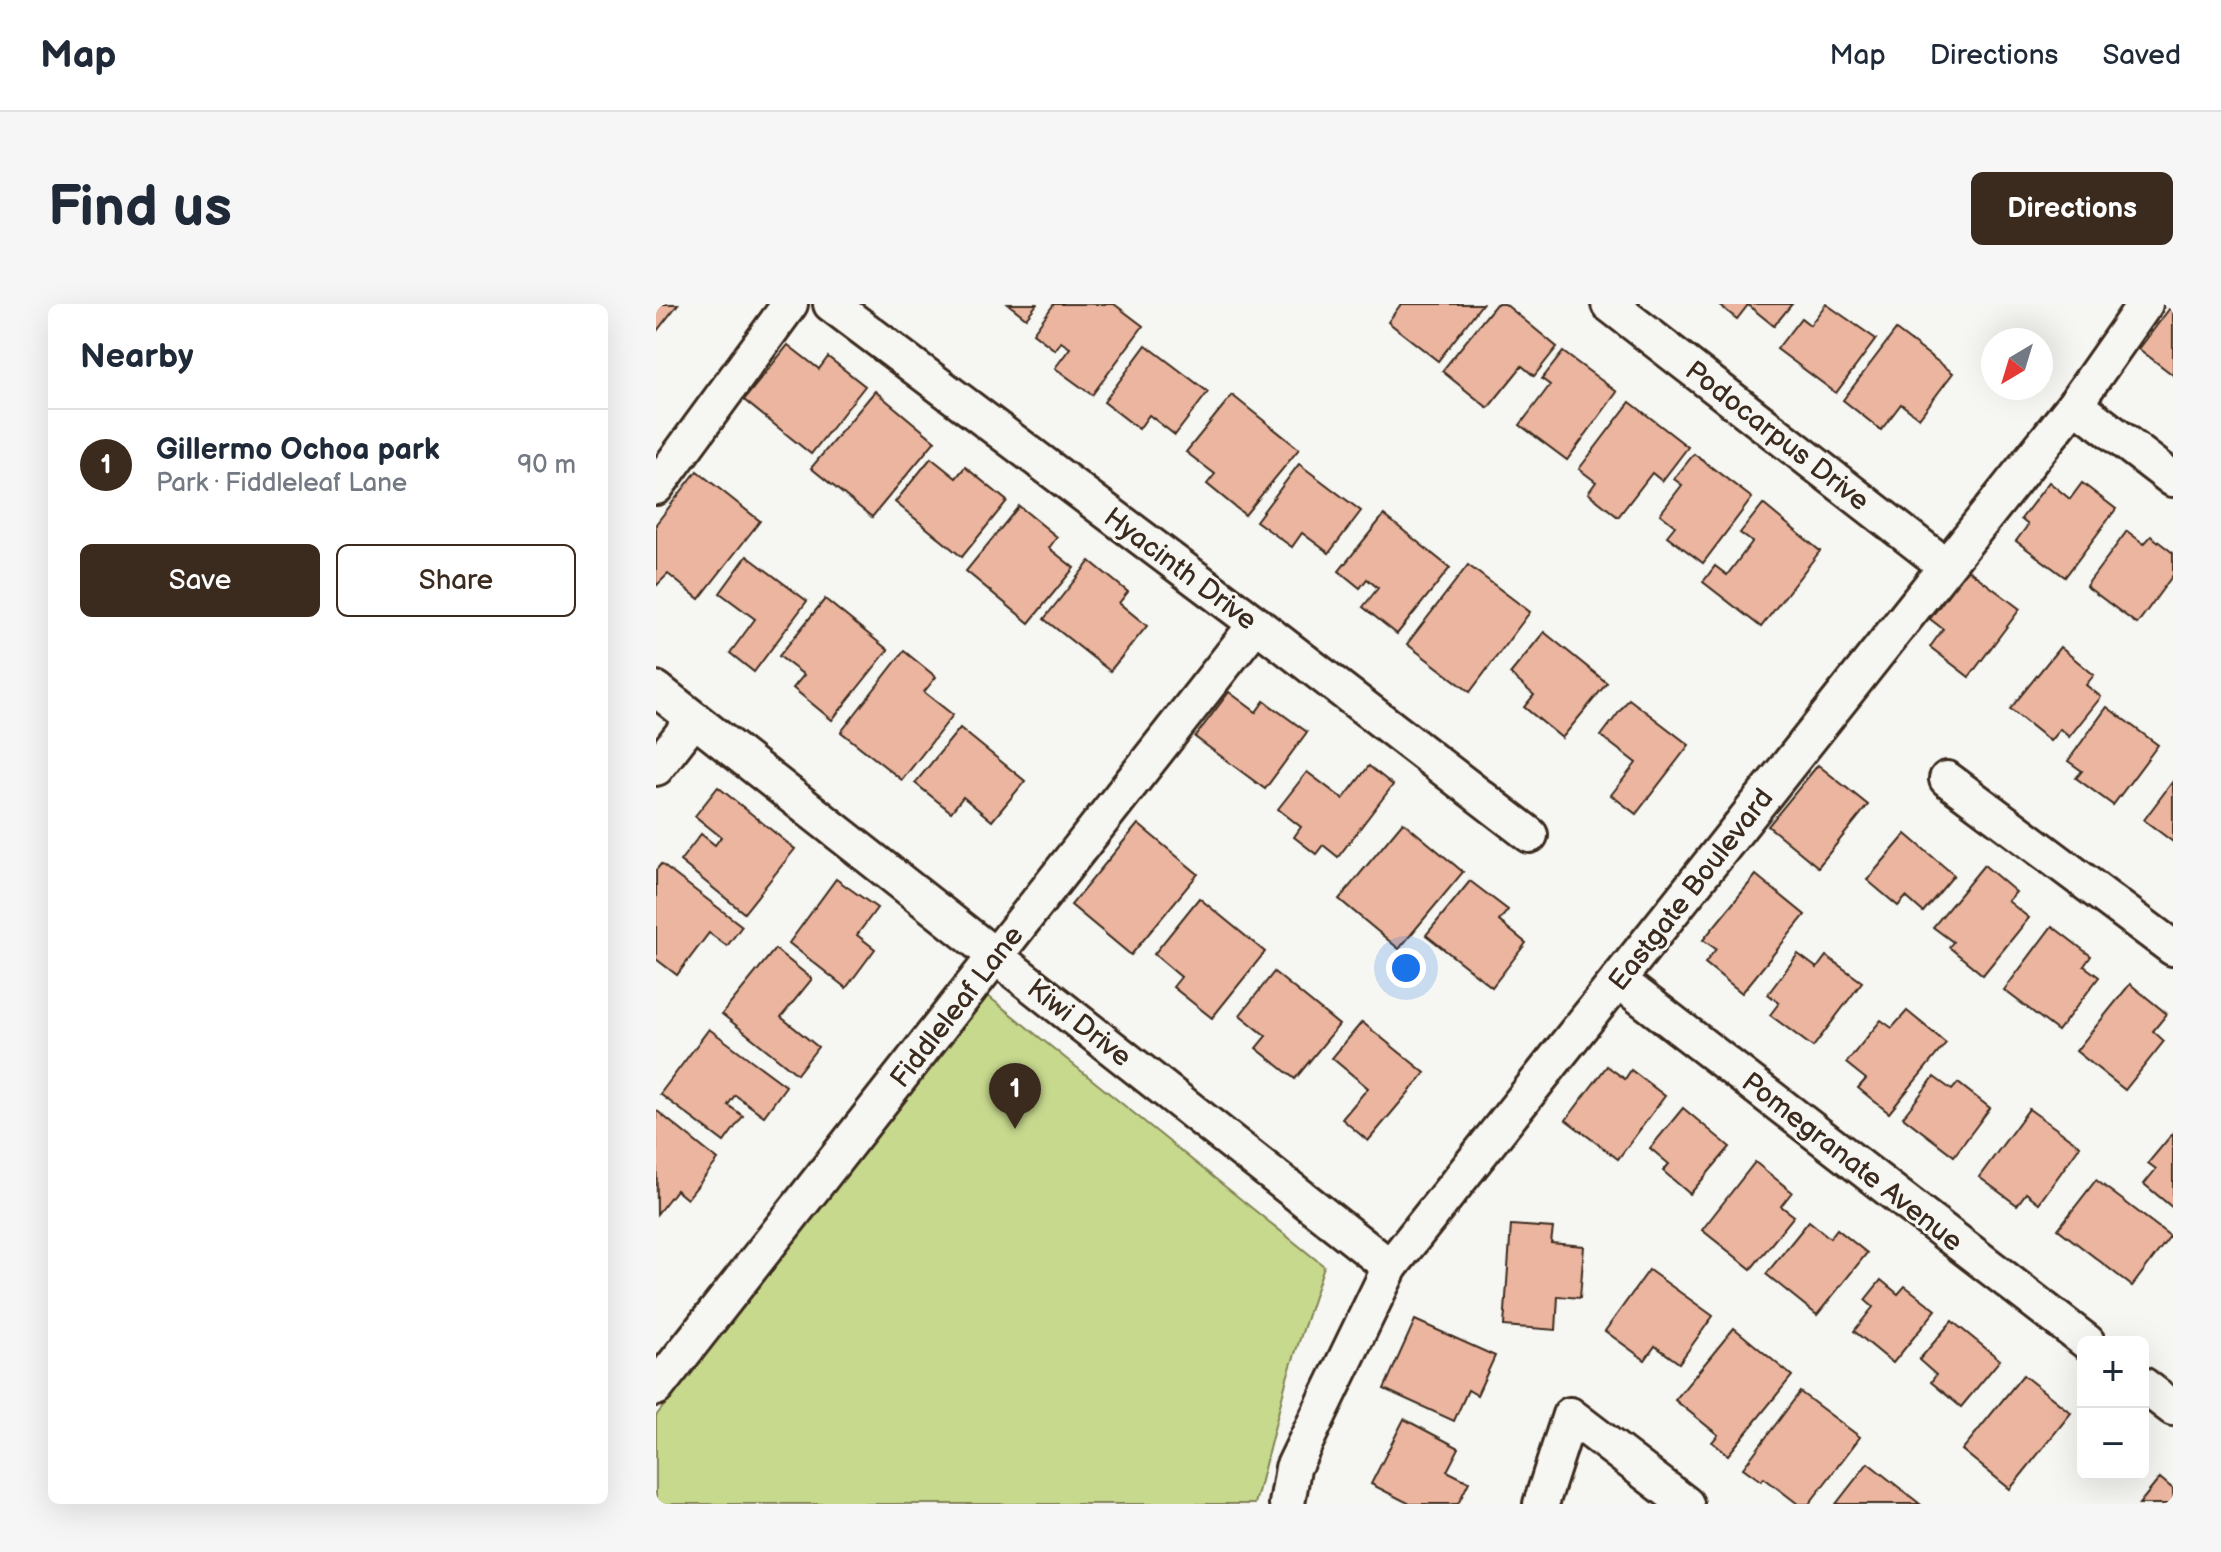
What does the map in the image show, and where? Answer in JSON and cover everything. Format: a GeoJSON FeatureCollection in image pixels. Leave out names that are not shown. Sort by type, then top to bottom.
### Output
{"type":"FeatureCollection","features":[{"type":"Feature","properties":{"kind":"street"},"geometry":{"type":"LineString","coordinates":[[656,487],[790,304]]}},
{"type":"Feature","properties":{"kind":"street","name":"Hyacinth Drive"},"geometry":{"type":"LineString","coordinates":[[831,304],[1530,835]]}},
{"type":"Feature","properties":{"kind":"street","name":"Podocarpus Drive"},"geometry":{"type":"LineString","coordinates":[[1609,304],[1946,566]]}},
{"type":"Feature","properties":{"kind":"street","name":"Eastgate Boulevard"},"geometry":{"type":"LineString","coordinates":[[1287,1504],[1293,1468],[1390,1267],[2075,404],[2145,304]]}},
{"type":"Feature","properties":{"kind":"street"},"geometry":{"type":"LineString","coordinates":[[2075,404],[2173,479]]}},
{"type":"Feature","properties":{"kind":"street","name":"Fiddleleaf Lane"},"geometry":{"type":"LineString","coordinates":[[656,1388],[1256,624]]}},
{"type":"Feature","properties":{"kind":"street","name":"Kiwi Drive"},"geometry":{"type":"LineString","coordinates":[[656,689],[1390,1267]]}},
{"type":"Feature","properties":{"kind":"street"},"geometry":{"type":"LineString","coordinates":[[656,768],[694,719]]}},
{"type":"Feature","properties":{"kind":"street"},"geometry":{"type":"LineString","coordinates":[[1947,779],[2173,948]]}},
{"type":"Feature","properties":{"kind":"street","name":"Pomegranate Avenue"},"geometry":{"type":"LineString","coordinates":[[1618,980],[2079,1336]]}},
{"type":"Feature","properties":{"kind":"street"},"geometry":{"type":"LineString","coordinates":[[1541,1504],[1570,1415],[1686,1504]]}},
{"type":"Feature","properties":{"kind":"green space"},"geometry":{"type":"Polygon","coordinates":[[[983,992],[1324,1266],[1287,1378],[1255,1504],[656,1504],[656,1416],[983,992]]]}},
{"type":"Feature","properties":{"kind":"building"},"geometry":{"type":"Polygon","coordinates":[[[656,304],[678,304],[656,332],[656,304]]]}},
{"type":"Feature","properties":{"kind":"building"},"geometry":{"type":"Polygon","coordinates":[[[1008,304],[1037,304],[1026,318],[1008,304]]]}},
{"type":"Feature","properties":{"kind":"building"},"geometry":{"type":"Polygon","coordinates":[[[1054,304],[1114,304],[1143,326],[1092,395],[1055,368],[1070,348],[1061,342],[1055,350],[1033,333],[1054,304]]]}},
{"type":"Feature","properties":{"kind":"building"},"geometry":{"type":"Polygon","coordinates":[[[1401,304],[1482,304],[1438,361],[1388,322],[1401,304]]]}},
{"type":"Feature","properties":{"kind":"building"},"geometry":{"type":"Polygon","coordinates":[[[1496,304],[1505,304],[1557,347],[1534,376],[1522,366],[1488,408],[1442,371],[1496,304]]]}},
{"type":"Feature","properties":{"kind":"building"},"geometry":{"type":"Polygon","coordinates":[[[1718,304],[1792,304],[1774,326],[1748,305],[1737,319],[1718,304]]]}},
{"type":"Feature","properties":{"kind":"building"},"geometry":{"type":"Polygon","coordinates":[[[1826,304],[1876,339],[1836,393],[1777,349],[1801,318],[1810,325],[1826,304]]]}},
{"type":"Feature","properties":{"kind":"building"},"geometry":{"type":"Polygon","coordinates":[[[2173,304],[2173,375],[2139,349],[2173,304]]]}},
{"type":"Feature","properties":{"kind":"building"},"geometry":{"type":"Polygon","coordinates":[[[1896,330],[1953,373],[1919,418],[1901,404],[1881,430],[1843,400],[1896,330]]]}},
{"type":"Feature","properties":{"kind":"building"},"geometry":{"type":"Polygon","coordinates":[[[788,345],[819,369],[828,357],[865,386],[811,454],[744,400],[788,345]]]}},
{"type":"Feature","properties":{"kind":"building"},"geometry":{"type":"Polygon","coordinates":[[[1146,345],[1208,392],[1175,435],[1149,415],[1139,429],[1104,402],[1146,345]]]}},
{"type":"Feature","properties":{"kind":"building"},"geometry":{"type":"Polygon","coordinates":[[[1563,352],[1617,392],[1567,460],[1520,425],[1550,385],[1542,379],[1563,352]]]}},
{"type":"Feature","properties":{"kind":"building"},"geometry":{"type":"Polygon","coordinates":[[[875,391],[935,441],[872,517],[811,468],[875,391]]]}},
{"type":"Feature","properties":{"kind":"building"},"geometry":{"type":"Polygon","coordinates":[[[1232,395],[1299,449],[1245,515],[1207,484],[1215,474],[1186,452],[1232,395]]]}},
{"type":"Feature","properties":{"kind":"building"},"geometry":{"type":"Polygon","coordinates":[[[1630,402],[1688,447],[1662,481],[1652,473],[1618,517],[1588,493],[1596,482],[1579,469],[1630,402]]]}},
{"type":"Feature","properties":{"kind":"building"},"geometry":{"type":"Polygon","coordinates":[[[1694,454],[1752,498],[1703,563],[1667,536],[1675,526],[1660,514],[1682,485],[1674,479],[1694,454]]]}},
{"type":"Feature","properties":{"kind":"building"},"geometry":{"type":"Polygon","coordinates":[[[931,458],[956,478],[965,467],[1007,501],[962,557],[895,502],[931,458]]]}},
{"type":"Feature","properties":{"kind":"building"},"geometry":{"type":"Polygon","coordinates":[[[1299,464],[1361,511],[1329,553],[1302,533],[1292,547],[1256,521],[1299,464]]]}},
{"type":"Feature","properties":{"kind":"building"},"geometry":{"type":"Polygon","coordinates":[[[697,471],[760,521],[699,599],[668,574],[656,586],[656,524],[697,471]]]}},
{"type":"Feature","properties":{"kind":"building"},"geometry":{"type":"Polygon","coordinates":[[[2049,482],[2070,499],[2082,483],[2116,509],[2065,577],[2016,541],[2028,525],[2021,519],[2049,482]]]}},
{"type":"Feature","properties":{"kind":"building"},"geometry":{"type":"Polygon","coordinates":[[[1763,504],[1820,551],[1761,627],[1703,582],[1715,566],[1727,575],[1752,542],[1740,533],[1763,504]]]}},
{"type":"Feature","properties":{"kind":"building"},"geometry":{"type":"Polygon","coordinates":[[[1019,506],[1057,537],[1049,548],[1074,568],[1029,623],[966,571],[1019,506]]]}},
{"type":"Feature","properties":{"kind":"building"},"geometry":{"type":"Polygon","coordinates":[[[1384,515],[1450,568],[1397,634],[1363,607],[1378,588],[1367,579],[1360,588],[1339,571],[1384,515]]]}},
{"type":"Feature","properties":{"kind":"building"},"geometry":{"type":"Polygon","coordinates":[[[2127,531],[2144,544],[2151,536],[2173,553],[2173,575],[2137,624],[2086,586],[2127,531]]]}},
{"type":"Feature","properties":{"kind":"building"},"geometry":{"type":"Polygon","coordinates":[[[747,556],[807,601],[754,672],[730,653],[755,619],[720,593],[747,556]]]}},
{"type":"Feature","properties":{"kind":"building"},"geometry":{"type":"Polygon","coordinates":[[[1090,561],[1128,592],[1119,603],[1147,626],[1110,671],[1044,619],[1090,561]]]}},
{"type":"Feature","properties":{"kind":"building"},"geometry":{"type":"Polygon","coordinates":[[[1468,565],[1530,612],[1470,692],[1407,644],[1468,565]]]}},
{"type":"Feature","properties":{"kind":"building"},"geometry":{"type":"Polygon","coordinates":[[[1967,569],[2020,609],[1969,677],[1930,647],[1943,629],[1930,619],[1967,569]]]}},
{"type":"Feature","properties":{"kind":"building"},"geometry":{"type":"Polygon","coordinates":[[[825,599],[888,650],[832,720],[793,688],[804,675],[779,656],[825,599]]]}},
{"type":"Feature","properties":{"kind":"building"},"geometry":{"type":"Polygon","coordinates":[[[1544,632],[1607,683],[1562,738],[1524,707],[1534,695],[1510,674],[1544,632]]]}},
{"type":"Feature","properties":{"kind":"building"},"geometry":{"type":"Polygon","coordinates":[[[2060,647],[2094,675],[2086,685],[2101,697],[2069,737],[2060,729],[2050,741],[2010,709],[2060,647]]]}},
{"type":"Feature","properties":{"kind":"building"},"geometry":{"type":"Polygon","coordinates":[[[904,651],[936,677],[924,692],[953,715],[902,780],[841,732],[904,651]]]}},
{"type":"Feature","properties":{"kind":"building"},"geometry":{"type":"Polygon","coordinates":[[[1229,692],[1256,712],[1264,701],[1307,732],[1265,789],[1195,737],[1229,692]]]}},
{"type":"Feature","properties":{"kind":"building"},"geometry":{"type":"Polygon","coordinates":[[[1629,699],[1689,745],[1636,814],[1611,795],[1636,763],[1601,736],[1629,699]]]}},
{"type":"Feature","properties":{"kind":"building"},"geometry":{"type":"Polygon","coordinates":[[[2107,707],[2158,745],[2113,805],[2076,778],[2082,771],[2068,761],[2107,707]]]}},
{"type":"Feature","properties":{"kind":"building"},"geometry":{"type":"Polygon","coordinates":[[[960,728],[1025,781],[992,821],[963,797],[951,812],[915,783],[960,728]]]}},
{"type":"Feature","properties":{"kind":"building"},"geometry":{"type":"Polygon","coordinates":[[[1818,765],[1868,805],[1818,867],[1768,826],[1818,765]]]}},
{"type":"Feature","properties":{"kind":"building"},"geometry":{"type":"Polygon","coordinates":[[[1369,766],[1393,785],[1338,857],[1323,845],[1316,854],[1294,837],[1301,827],[1278,809],[1307,772],[1343,799],[1369,766]]]}},
{"type":"Feature","properties":{"kind":"building"},"geometry":{"type":"Polygon","coordinates":[[[2173,781],[2173,842],[2144,820],[2173,781]]]}},
{"type":"Feature","properties":{"kind":"building"},"geometry":{"type":"Polygon","coordinates":[[[718,787],[795,849],[744,913],[680,861],[701,834],[715,845],[721,837],[695,816],[718,787]]]}},
{"type":"Feature","properties":{"kind":"building"},"geometry":{"type":"Polygon","coordinates":[[[1403,822],[1463,872],[1399,949],[1339,899],[1403,822]]]}},
{"type":"Feature","properties":{"kind":"building"},"geometry":{"type":"Polygon","coordinates":[[[1138,824],[1198,874],[1131,955],[1071,905],[1138,824]]]}},
{"type":"Feature","properties":{"kind":"building"},"geometry":{"type":"Polygon","coordinates":[[[1906,834],[1954,875],[1923,912],[1906,897],[1898,906],[1867,880],[1906,834]]]}},
{"type":"Feature","properties":{"kind":"building"},"geometry":{"type":"Polygon","coordinates":[[[661,864],[742,926],[727,946],[709,933],[677,975],[656,959],[656,870],[661,864]]]}},
{"type":"Feature","properties":{"kind":"building"},"geometry":{"type":"Polygon","coordinates":[[[1984,865],[2016,892],[2008,901],[2029,918],[1983,975],[1949,947],[1953,942],[1933,927],[1984,865]]]}},
{"type":"Feature","properties":{"kind":"building"},"geometry":{"type":"Polygon","coordinates":[[[1756,875],[1805,915],[1742,993],[1705,963],[1716,949],[1703,940],[1756,875]]]}},
{"type":"Feature","properties":{"kind":"building"},"geometry":{"type":"Polygon","coordinates":[[[836,879],[877,908],[857,935],[875,949],[846,988],[789,943],[836,879]]]}},
{"type":"Feature","properties":{"kind":"building"},"geometry":{"type":"Polygon","coordinates":[[[1470,881],[1508,910],[1499,921],[1526,943],[1492,987],[1426,935],[1470,881]]]}},
{"type":"Feature","properties":{"kind":"building"},"geometry":{"type":"Polygon","coordinates":[[[1199,898],[1265,952],[1212,1018],[1173,987],[1181,977],[1154,954],[1199,898]]]}},
{"type":"Feature","properties":{"kind":"building"},"geometry":{"type":"Polygon","coordinates":[[[2052,926],[2091,956],[2084,966],[2099,977],[2058,1031],[2004,990],[2052,926]]]}},
{"type":"Feature","properties":{"kind":"building"},"geometry":{"type":"Polygon","coordinates":[[[775,949],[812,979],[781,1017],[818,1047],[797,1074],[722,1014],[775,949]]]}},
{"type":"Feature","properties":{"kind":"building"},"geometry":{"type":"Polygon","coordinates":[[[1798,954],[1817,968],[1826,956],[1862,982],[1813,1047],[1770,1015],[1779,1003],[1768,994],[1798,954]]]}},
{"type":"Feature","properties":{"kind":"building"},"geometry":{"type":"Polygon","coordinates":[[[1274,972],[1339,1025],[1295,1079],[1256,1048],[1266,1036],[1240,1015],[1274,972]]]}},
{"type":"Feature","properties":{"kind":"building"},"geometry":{"type":"Polygon","coordinates":[[[2130,984],[2167,1014],[2153,1031],[2164,1041],[2125,1090],[2076,1051],[2130,984]]]}},
{"type":"Feature","properties":{"kind":"building"},"geometry":{"type":"Polygon","coordinates":[[[1907,1011],[1946,1043],[1889,1113],[1858,1088],[1866,1079],[1846,1063],[1881,1020],[1892,1028],[1907,1011]]]}},
{"type":"Feature","properties":{"kind":"building"},"geometry":{"type":"Polygon","coordinates":[[[1362,1022],[1425,1073],[1368,1141],[1342,1119],[1368,1088],[1332,1058],[1362,1022]]]}},
{"type":"Feature","properties":{"kind":"building"},"geometry":{"type":"Polygon","coordinates":[[[709,1029],[786,1086],[764,1116],[735,1095],[728,1105],[743,1116],[724,1142],[660,1094],[709,1029]]]}},
{"type":"Feature","properties":{"kind":"building"},"geometry":{"type":"Polygon","coordinates":[[[1607,1066],[1625,1079],[1631,1070],[1665,1096],[1618,1159],[1566,1120],[1607,1066]]]}},
{"type":"Feature","properties":{"kind":"building"},"geometry":{"type":"Polygon","coordinates":[[[1934,1077],[1952,1090],[1958,1083],[1990,1108],[1954,1156],[1903,1117],[1934,1077]]]}},
{"type":"Feature","properties":{"kind":"building"},"geometry":{"type":"Polygon","coordinates":[[[1683,1108],[1730,1147],[1690,1194],[1663,1171],[1669,1164],[1650,1148],[1683,1108]]]}},
{"type":"Feature","properties":{"kind":"building"},"geometry":{"type":"Polygon","coordinates":[[[2029,1109],[2080,1146],[2039,1203],[2026,1193],[2017,1205],[1979,1177],[2029,1109]]]}},
{"type":"Feature","properties":{"kind":"building"},"geometry":{"type":"Polygon","coordinates":[[[656,1110],[718,1160],[687,1199],[676,1190],[657,1214],[656,1110]]]}},
{"type":"Feature","properties":{"kind":"building"},"geometry":{"type":"Polygon","coordinates":[[[2173,1133],[2173,1208],[2144,1184],[2156,1169],[2148,1163],[2173,1133]]]}},
{"type":"Feature","properties":{"kind":"building"},"geometry":{"type":"Polygon","coordinates":[[[1755,1162],[1792,1192],[1781,1206],[1794,1216],[1751,1269],[1702,1230],[1755,1162]]]}},
{"type":"Feature","properties":{"kind":"building"},"geometry":{"type":"Polygon","coordinates":[[[2096,1180],[2170,1236],[2132,1286],[2058,1229],[2096,1180]]]}},
{"type":"Feature","properties":{"kind":"building"},"geometry":{"type":"Polygon","coordinates":[[[1809,1221],[1830,1238],[1837,1229],[1867,1253],[1817,1315],[1766,1274],[1809,1221]]]}},
{"type":"Feature","properties":{"kind":"building"},"geometry":{"type":"Polygon","coordinates":[[[1511,1225],[1553,1228],[1551,1243],[1584,1246],[1580,1298],[1558,1296],[1556,1330],[1504,1326],[1511,1225]]]}},
{"type":"Feature","properties":{"kind":"building"},"geometry":{"type":"Polygon","coordinates":[[[1649,1270],[1713,1316],[1679,1363],[1655,1346],[1645,1360],[1605,1331],[1649,1270]]]}},
{"type":"Feature","properties":{"kind":"building"},"geometry":{"type":"Polygon","coordinates":[[[1881,1280],[1898,1294],[1905,1286],[1936,1310],[1893,1363],[1854,1331],[1873,1307],[1865,1300],[1881,1280]]]}},
{"type":"Feature","properties":{"kind":"building"},"geometry":{"type":"Polygon","coordinates":[[[1415,1320],[1495,1356],[1477,1395],[1468,1390],[1454,1421],[1384,1389],[1415,1320]]]}},
{"type":"Feature","properties":{"kind":"building"},"geometry":{"type":"Polygon","coordinates":[[[1952,1321],[2000,1360],[1961,1407],[1931,1382],[1936,1375],[1919,1360],[1952,1321]]]}},
{"type":"Feature","properties":{"kind":"building"},"geometry":{"type":"Polygon","coordinates":[[[1734,1328],[1792,1376],[1728,1455],[1712,1442],[1718,1435],[1675,1400],[1734,1328]]]}},
{"type":"Feature","properties":{"kind":"building"},"geometry":{"type":"Polygon","coordinates":[[[2023,1375],[2071,1413],[2010,1489],[1962,1450],[2023,1375]]]}},
{"type":"Feature","properties":{"kind":"building"},"geometry":{"type":"Polygon","coordinates":[[[1800,1392],[1860,1437],[1809,1504],[1798,1504],[1764,1478],[1761,1481],[1743,1468],[1800,1392]]]}},
{"type":"Feature","properties":{"kind":"building"},"geometry":{"type":"Polygon","coordinates":[[[1404,1419],[1459,1448],[1447,1471],[1469,1482],[1458,1504],[1410,1504],[1371,1484],[1404,1419]]]}},
{"type":"Feature","properties":{"kind":"building"},"geometry":{"type":"Polygon","coordinates":[[[1868,1463],[1920,1504],[1836,1504],[1868,1463]]]}},
{"type":"Feature","properties":{"kind":"building"},"geometry":{"type":"Polygon","coordinates":[[[2160,1478],[2173,1489],[2173,1504],[2139,1504],[2160,1478]]]}},
{"type":"Feature","properties":{"kind":"place","name":"Gillermo Ochoa park"},"geometry":{"type":"Point","coordinates":[1015,1129]}}]}
